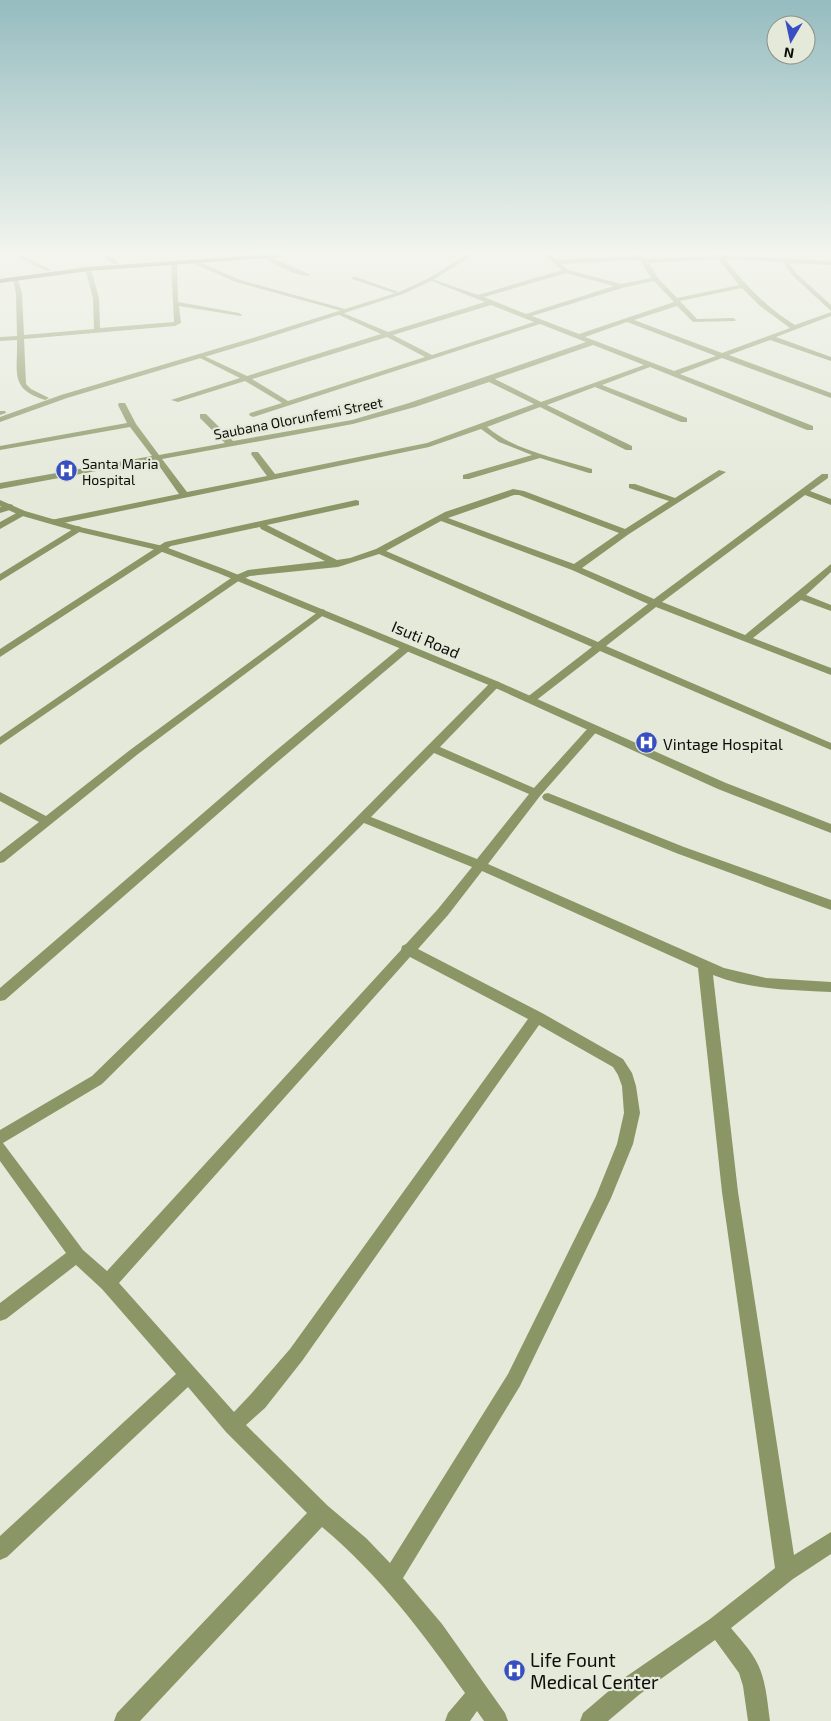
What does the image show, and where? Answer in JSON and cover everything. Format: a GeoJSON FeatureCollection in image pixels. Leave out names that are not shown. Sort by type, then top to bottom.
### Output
{"type":"FeatureCollection","features":[{"type":"Feature","properties":{"kind":"street"},"geometry":{"type":"LineString","coordinates":[[0,339],[39,335]]}},
{"type":"Feature","properties":{"kind":"street"},"geometry":{"type":"LineString","coordinates":[[0,415],[45,398],[258,335]]}},
{"type":"Feature","properties":{"kind":"street"},"geometry":{"type":"LineString","coordinates":[[0,415],[264,335]]}},
{"type":"Feature","properties":{"kind":"street"},"geometry":{"type":"LineString","coordinates":[[175,400],[384,335]]}},
{"type":"Feature","properties":{"kind":"street"},"geometry":{"type":"LineString","coordinates":[[390,335],[431,357]]}},
{"type":"Feature","properties":{"kind":"street"},"geometry":{"type":"LineString","coordinates":[[253,415],[499,335]]}},
{"type":"Feature","properties":{"kind":"street"},"geometry":{"type":"LineString","coordinates":[[574,335],[810,428]]}},
{"type":"Feature","properties":{"kind":"street"},"geometry":{"type":"LineString","coordinates":[[578,337],[583,335]]}},
{"type":"Feature","properties":{"kind":"street"},"geometry":{"type":"LineString","coordinates":[[667,335],[831,396]]}},
{"type":"Feature","properties":{"kind":"street"},"geometry":{"type":"LineString","coordinates":[[674,374],[776,335]]}},
{"type":"Feature","properties":{"kind":"street"},"geometry":{"type":"LineString","coordinates":[[20,337],[22,384],[28,391],[45,398]]}},
{"type":"Feature","properties":{"kind":"street"},"geometry":{"type":"LineString","coordinates":[[770,338],[831,359]]}},
{"type":"Feature","properties":{"kind":"street","name":"Saubana Olorunfemi Street"},"geometry":{"type":"LineString","coordinates":[[0,486],[155,457],[232,445],[333,424],[354,422],[392,412],[593,342]]}},
{"type":"Feature","properties":{"kind":"street"},"geometry":{"type":"LineString","coordinates":[[200,356],[246,378],[288,404]]}},
{"type":"Feature","properties":{"kind":"street"},"geometry":{"type":"LineString","coordinates":[[54,522],[429,445],[650,365]]}},
{"type":"Feature","properties":{"kind":"street"},"geometry":{"type":"LineString","coordinates":[[489,379],[629,448]]}},
{"type":"Feature","properties":{"kind":"street"},"geometry":{"type":"LineString","coordinates":[[596,384],[684,420]]}},
{"type":"Feature","properties":{"kind":"street"},"geometry":{"type":"LineString","coordinates":[[122,405],[132,424],[184,494]]}},
{"type":"Feature","properties":{"kind":"street"},"geometry":{"type":"LineString","coordinates":[[203,416],[232,445]]}},
{"type":"Feature","properties":{"kind":"street"},"geometry":{"type":"LineString","coordinates":[[0,448],[132,424]]}},
{"type":"Feature","properties":{"kind":"street"},"geometry":{"type":"LineString","coordinates":[[483,427],[492,434],[541,455],[589,471]]}},
{"type":"Feature","properties":{"kind":"street"},"geometry":{"type":"LineString","coordinates":[[255,454],[272,476]]}},
{"type":"Feature","properties":{"kind":"street"},"geometry":{"type":"LineString","coordinates":[[466,477],[541,455]]}},
{"type":"Feature","properties":{"kind":"street"},"geometry":{"type":"LineString","coordinates":[[575,568],[626,532],[722,472]]}},
{"type":"Feature","properties":{"kind":"street"},"geometry":{"type":"LineString","coordinates":[[530,700],[655,603],[825,476]]}},
{"type":"Feature","properties":{"kind":"street"},"geometry":{"type":"LineString","coordinates":[[632,486],[676,501]]}},
{"type":"Feature","properties":{"kind":"street"},"geometry":{"type":"LineString","coordinates":[[0,742],[237,578],[258,571],[338,564],[352,561],[379,551],[442,518],[513,492],[521,493],[626,532]]}},
{"type":"Feature","properties":{"kind":"street"},"geometry":{"type":"LineString","coordinates":[[804,492],[831,502]]}},
{"type":"Feature","properties":{"kind":"street"},"geometry":{"type":"LineString","coordinates":[[0,654],[160,548],[175,542],[356,503]]}},
{"type":"Feature","properties":{"kind":"street","name":"Isuti Road"},"geometry":{"type":"LineString","coordinates":[[3,507],[78,529],[160,548],[322,612],[495,684],[722,786],[831,829]]}},
{"type":"Feature","properties":{"kind":"street"},"geometry":{"type":"LineString","coordinates":[[0,526],[22,513]]}},
{"type":"Feature","properties":{"kind":"street"},"geometry":{"type":"LineString","coordinates":[[442,518],[575,568],[655,603],[831,672]]}},
{"type":"Feature","properties":{"kind":"street"},"geometry":{"type":"LineString","coordinates":[[264,527],[338,564]]}},
{"type":"Feature","properties":{"kind":"street"},"geometry":{"type":"LineString","coordinates":[[0,578],[78,529]]}},
{"type":"Feature","properties":{"kind":"street"},"geometry":{"type":"LineString","coordinates":[[379,551],[831,747]]}},
{"type":"Feature","properties":{"kind":"street"},"geometry":{"type":"LineString","coordinates":[[746,639],[800,596],[831,567]]}},
{"type":"Feature","properties":{"kind":"street"},"geometry":{"type":"LineString","coordinates":[[800,596],[831,608]]}},
{"type":"Feature","properties":{"kind":"street"},"geometry":{"type":"LineString","coordinates":[[0,859],[134,752],[322,612]]}},
{"type":"Feature","properties":{"kind":"street"},"geometry":{"type":"LineString","coordinates":[[0,996],[256,774],[406,648]]}},
{"type":"Feature","properties":{"kind":"street"},"geometry":{"type":"LineString","coordinates":[[0,1138],[97,1080],[332,850],[495,684]]}},
{"type":"Feature","properties":{"kind":"street"},"geometry":{"type":"LineString","coordinates":[[108,1283],[452,900],[478,865],[542,795],[593,729]]}},
{"type":"Feature","properties":{"kind":"street"},"geometry":{"type":"LineString","coordinates":[[433,748],[542,795],[680,850],[831,905]]}},
{"type":"Feature","properties":{"kind":"street"},"geometry":{"type":"LineString","coordinates":[[0,796],[47,821]]}},
{"type":"Feature","properties":{"kind":"street"},"geometry":{"type":"LineString","coordinates":[[362,818],[478,865],[705,965],[720,974],[738,978],[831,987]]}},
{"type":"Feature","properties":{"kind":"street"},"geometry":{"type":"LineString","coordinates":[[391,1579],[514,1380],[603,1198],[625,1144],[632,1113],[625,1073],[618,1063],[537,1017],[407,949]]}},
{"type":"Feature","properties":{"kind":"street"},"geometry":{"type":"LineString","coordinates":[[705,965],[730,1192],[786,1572]]}},
{"type":"Feature","properties":{"kind":"street"},"geometry":{"type":"LineString","coordinates":[[234,1425],[258,1401],[296,1356],[537,1017]]}},
{"type":"Feature","properties":{"kind":"street"},"geometry":{"type":"LineString","coordinates":[[0,1149],[77,1255],[108,1283],[234,1425],[321,1513],[359,1545],[391,1579],[435,1630],[497,1721]]}},
{"type":"Feature","properties":{"kind":"street"},"geometry":{"type":"LineString","coordinates":[[0,1313],[77,1255]]}},
{"type":"Feature","properties":{"kind":"street"},"geometry":{"type":"LineString","coordinates":[[0,1550],[188,1375]]}},
{"type":"Feature","properties":{"kind":"street"},"geometry":{"type":"LineString","coordinates":[[125,1721],[321,1513]]}},
{"type":"Feature","properties":{"kind":"street"},"geometry":{"type":"LineString","coordinates":[[591,1721],[632,1686],[716,1626],[786,1572],[831,1542]]}},
{"type":"Feature","properties":{"kind":"street"},"geometry":{"type":"LineString","coordinates":[[716,1626],[748,1667],[754,1686],[759,1721]]}},
{"type":"Feature","properties":{"kind":"street"},"geometry":{"type":"LineString","coordinates":[[456,1721],[477,1694]]}},
{"type":"Feature","properties":{"kind":"place","name":"Santa Maria Hospital"},"geometry":{"type":"Point","coordinates":[66,471]}},
{"type":"Feature","properties":{"kind":"place","name":"Vintage Hospital"},"geometry":{"type":"Point","coordinates":[647,743]}},
{"type":"Feature","properties":{"kind":"place","name":"Life Fount Medical Center"},"geometry":{"type":"Point","coordinates":[514,1670]}}]}
